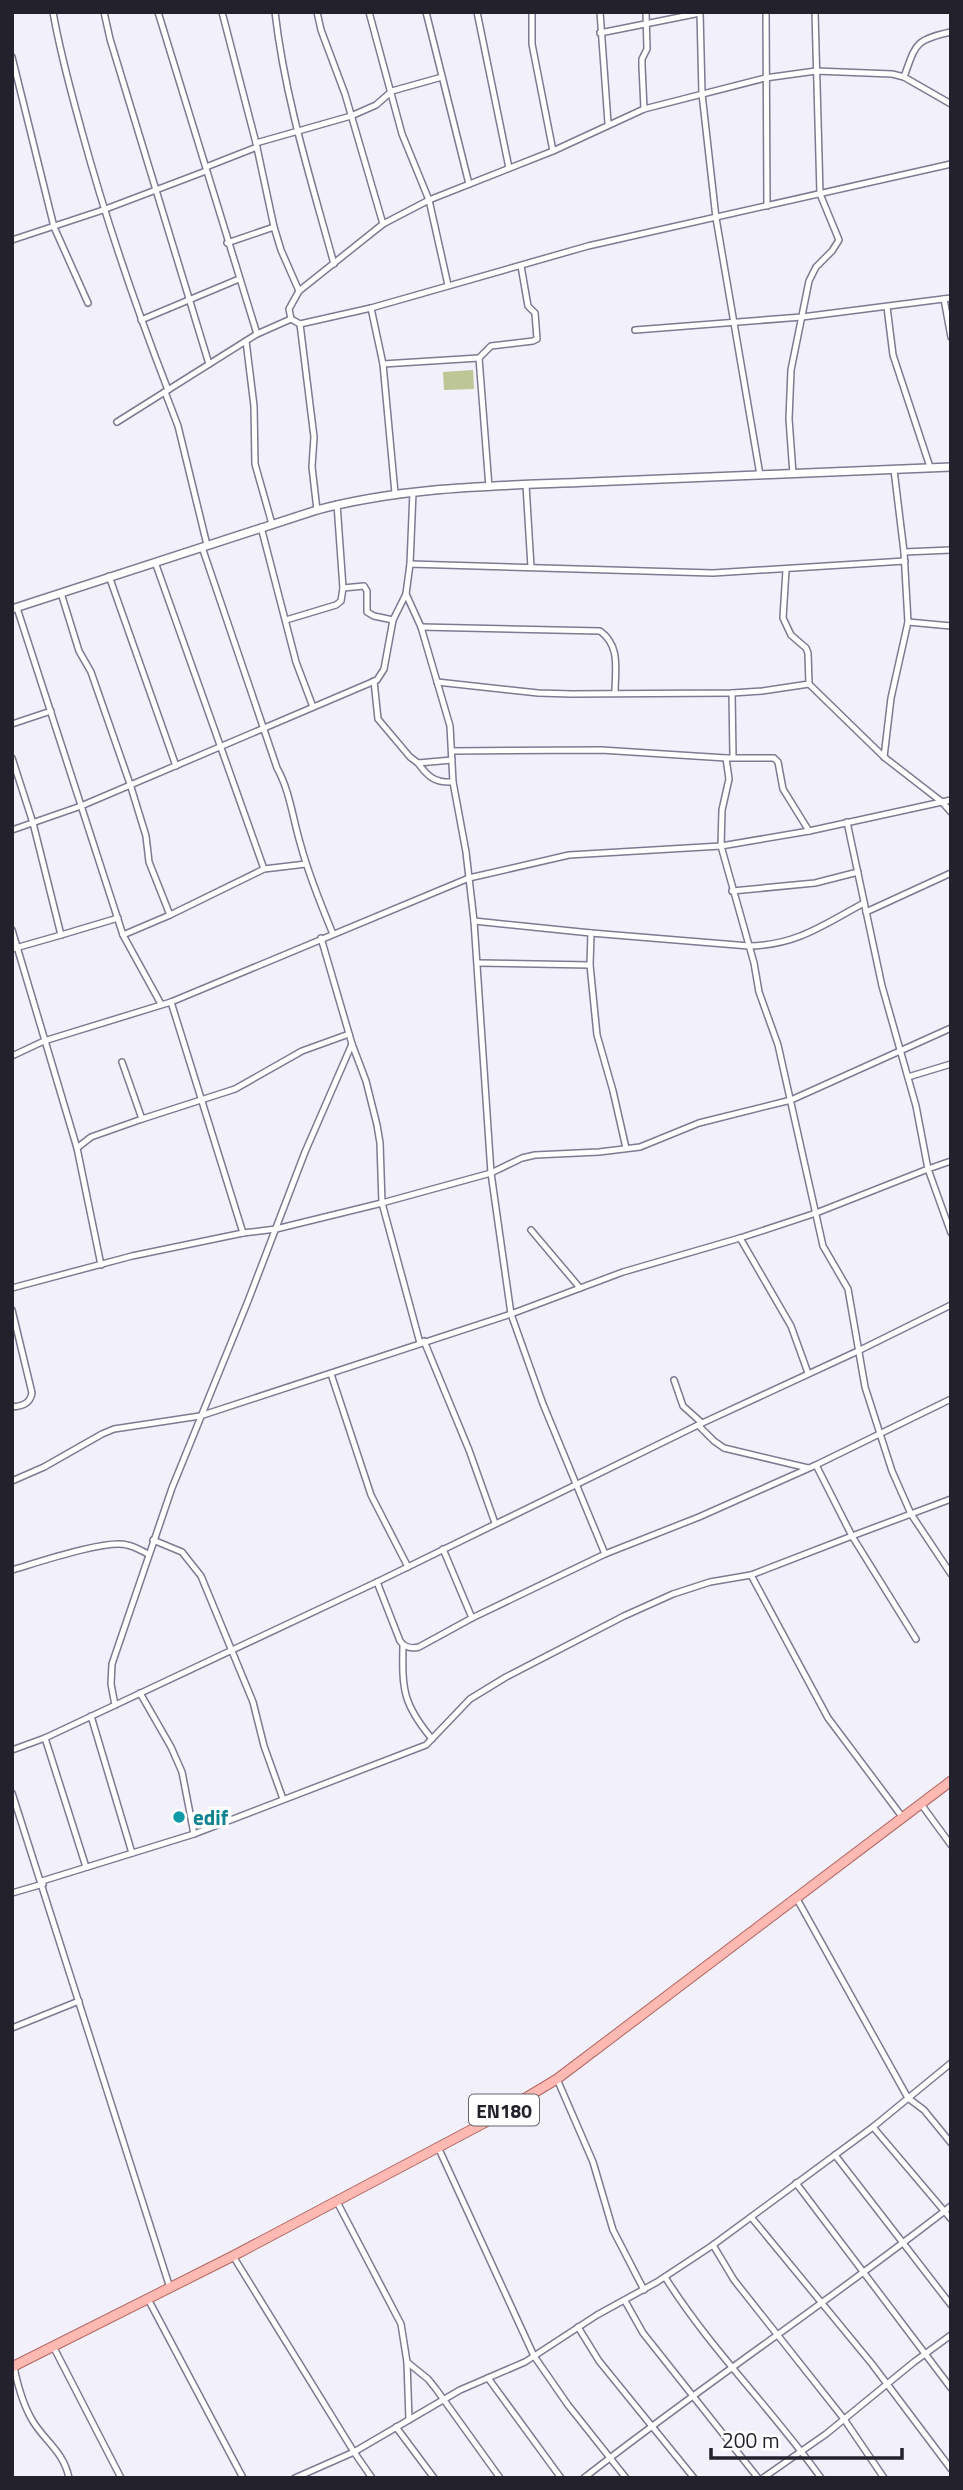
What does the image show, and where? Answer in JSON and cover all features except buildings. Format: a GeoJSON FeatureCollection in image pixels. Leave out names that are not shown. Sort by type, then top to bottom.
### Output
{"type":"FeatureCollection","features":[{"type":"Feature","properties":{"kind":"main road","name":"EN180"},"geometry":{"type":"LineString","coordinates":[[13,2367],[233,2256],[438,2147],[557,2079],[951,1781]]}},
{"type":"Feature","properties":{"kind":"street"},"geometry":{"type":"LineString","coordinates":[[53,12],[58,44],[103,210],[178,426],[204,546],[277,768],[287,786],[290,808],[306,864],[333,934]]}},
{"type":"Feature","properties":{"kind":"street"},"geometry":{"type":"LineString","coordinates":[[104,12],[209,364]]}},
{"type":"Feature","properties":{"kind":"street"},"geometry":{"type":"LineString","coordinates":[[158,12],[257,334]]}},
{"type":"Feature","properties":{"kind":"street"},"geometry":{"type":"LineString","coordinates":[[222,12],[257,145],[274,227],[299,291]]}},
{"type":"Feature","properties":{"kind":"street"},"geometry":{"type":"LineString","coordinates":[[275,12],[281,64],[334,264]]}},
{"type":"Feature","properties":{"kind":"street"},"geometry":{"type":"LineString","coordinates":[[317,12],[383,224]]}},
{"type":"Feature","properties":{"kind":"street"},"geometry":{"type":"LineString","coordinates":[[369,12],[402,134],[429,200],[447,285]]}},
{"type":"Feature","properties":{"kind":"street"},"geometry":{"type":"LineString","coordinates":[[426,12],[469,184]]}},
{"type":"Feature","properties":{"kind":"street"},"geometry":{"type":"LineString","coordinates":[[477,12],[509,168]]}},
{"type":"Feature","properties":{"kind":"street"},"geometry":{"type":"LineString","coordinates":[[532,12],[532,44],[553,151]]}},
{"type":"Feature","properties":{"kind":"street"},"geometry":{"type":"LineString","coordinates":[[600,12],[608,123]]}},
{"type":"Feature","properties":{"kind":"street"},"geometry":{"type":"LineString","coordinates":[[644,109],[642,59],[647,50],[646,12]]}},
{"type":"Feature","properties":{"kind":"street"},"geometry":{"type":"LineString","coordinates":[[766,12],[767,206]]}},
{"type":"Feature","properties":{"kind":"street"},"geometry":{"type":"LineString","coordinates":[[793,474],[789,419],[791,370],[812,274],[839,240],[820,194],[815,12]]}},
{"type":"Feature","properties":{"kind":"street"},"geometry":{"type":"LineString","coordinates":[[600,33],[699,13],[702,94],[716,218],[760,475]]}},
{"type":"Feature","properties":{"kind":"street"},"geometry":{"type":"LineString","coordinates":[[904,77],[915,47],[921,41],[951,32]]}},
{"type":"Feature","properties":{"kind":"street"},"geometry":{"type":"LineString","coordinates":[[12,57],[54,227],[88,303]]}},
{"type":"Feature","properties":{"kind":"street"},"geometry":{"type":"LineString","coordinates":[[951,104],[904,77],[875,72],[816,71],[765,78],[644,109],[608,123],[553,151],[429,200],[383,224],[299,291],[289,309],[291,319],[300,324],[371,308],[588,246],[951,164]]}},
{"type":"Feature","properties":{"kind":"street"},"geometry":{"type":"LineString","coordinates":[[12,240],[103,210],[206,169],[257,145],[351,116],[376,105],[392,91],[442,77]]}},
{"type":"Feature","properties":{"kind":"street"},"geometry":{"type":"LineString","coordinates":[[228,243],[274,227]]}},
{"type":"Feature","properties":{"kind":"street"},"geometry":{"type":"LineString","coordinates":[[383,363],[479,358],[491,346],[537,339],[535,313],[528,306],[521,266]]}},
{"type":"Feature","properties":{"kind":"street"},"geometry":{"type":"LineString","coordinates":[[141,320],[239,279]]}},
{"type":"Feature","properties":{"kind":"street"},"geometry":{"type":"LineString","coordinates":[[635,330],[734,324],[948,299],[951,337]]}},
{"type":"Feature","properties":{"kind":"street"},"geometry":{"type":"LineString","coordinates":[[887,307],[893,355],[930,467]]}},
{"type":"Feature","properties":{"kind":"street"},"geometry":{"type":"LineString","coordinates":[[371,308],[383,363],[395,493]]}},
{"type":"Feature","properties":{"kind":"street"},"geometry":{"type":"LineString","coordinates":[[117,422],[257,334],[291,319]]}},
{"type":"Feature","properties":{"kind":"street"},"geometry":{"type":"LineString","coordinates":[[300,324],[306,390],[314,437],[312,467],[317,510]]}},
{"type":"Feature","properties":{"kind":"street"},"geometry":{"type":"LineString","coordinates":[[246,341],[254,407],[255,464],[272,524]]}},
{"type":"Feature","properties":{"kind":"street"},"geometry":{"type":"LineString","coordinates":[[479,358],[489,486]]}},
{"type":"Feature","properties":{"kind":"street"},"geometry":{"type":"LineString","coordinates":[[161,1004],[123,935],[15,608],[317,510],[395,493],[489,486],[951,467]]}},
{"type":"Feature","properties":{"kind":"street"},"geometry":{"type":"LineString","coordinates":[[884,757],[891,698],[908,622],[905,561],[894,470]]}},
{"type":"Feature","properties":{"kind":"street"},"geometry":{"type":"LineString","coordinates":[[526,485],[531,567]]}},
{"type":"Feature","properties":{"kind":"street"},"geometry":{"type":"LineString","coordinates":[[12,830],[81,806],[221,748],[380,677],[384,669],[393,620],[406,594],[410,564],[412,492]]}},
{"type":"Feature","properties":{"kind":"street"},"geometry":{"type":"LineString","coordinates":[[286,620],[336,605],[341,601],[343,588],[337,504]]}},
{"type":"Feature","properties":{"kind":"street"},"geometry":{"type":"LineString","coordinates":[[261,527],[296,662],[313,707]]}},
{"type":"Feature","properties":{"kind":"street"},"geometry":{"type":"LineString","coordinates":[[904,552],[951,550]]}},
{"type":"Feature","properties":{"kind":"street"},"geometry":{"type":"LineString","coordinates":[[410,564],[713,573],[905,561]]}},
{"type":"Feature","properties":{"kind":"street"},"geometry":{"type":"LineString","coordinates":[[155,562],[264,869]]}},
{"type":"Feature","properties":{"kind":"street"},"geometry":{"type":"LineString","coordinates":[[786,570],[783,618],[791,635],[808,653],[809,684],[884,757],[951,812]]}},
{"type":"Feature","properties":{"kind":"street"},"geometry":{"type":"LineString","coordinates":[[109,576],[176,766]]}},
{"type":"Feature","properties":{"kind":"street"},"geometry":{"type":"LineString","coordinates":[[343,588],[364,586],[367,591],[367,612],[393,620]]}},
{"type":"Feature","properties":{"kind":"street"},"geometry":{"type":"LineString","coordinates":[[61,593],[79,651],[91,672],[130,784],[146,836],[149,862],[170,915]]}},
{"type":"Feature","properties":{"kind":"street"},"geometry":{"type":"LineString","coordinates":[[406,594],[421,627],[450,726],[453,782],[469,878],[478,962],[491,1173],[511,1314],[543,1404],[606,1554]]}},
{"type":"Feature","properties":{"kind":"street"},"geometry":{"type":"LineString","coordinates":[[908,622],[951,626]]}},
{"type":"Feature","properties":{"kind":"street"},"geometry":{"type":"LineString","coordinates":[[421,627],[600,631],[608,637],[615,651],[615,693]]}},
{"type":"Feature","properties":{"kind":"street"},"geometry":{"type":"LineString","coordinates":[[374,681],[376,712],[381,725],[432,780],[453,782]]}},
{"type":"Feature","properties":{"kind":"street"},"geometry":{"type":"LineString","coordinates":[[437,681],[538,693],[733,693],[809,684]]}},
{"type":"Feature","properties":{"kind":"street"},"geometry":{"type":"LineString","coordinates":[[733,693],[733,757]]}},
{"type":"Feature","properties":{"kind":"street"},"geometry":{"type":"LineString","coordinates":[[12,724],[51,711]]}},
{"type":"Feature","properties":{"kind":"street"},"geometry":{"type":"LineString","coordinates":[[452,751],[601,750],[777,760],[783,789],[809,831]]}},
{"type":"Feature","properties":{"kind":"street"},"geometry":{"type":"LineString","coordinates":[[12,758],[33,823],[61,935]]}},
{"type":"Feature","properties":{"kind":"street"},"geometry":{"type":"LineString","coordinates":[[726,758],[729,779],[722,810],[721,846],[760,992],[778,1045],[823,1246],[848,1289],[865,1387],[892,1471],[911,1514],[951,1574]]}},
{"type":"Feature","properties":{"kind":"street"},"geometry":{"type":"LineString","coordinates":[[418,763],[452,760]]}},
{"type":"Feature","properties":{"kind":"street"},"geometry":{"type":"LineString","coordinates":[[12,1056],[44,1041],[171,1002],[469,878],[569,855],[721,846],[809,831],[951,800]]}},
{"type":"Feature","properties":{"kind":"street"},"geometry":{"type":"LineString","coordinates":[[847,822],[882,986],[908,1077],[928,1169],[951,1233]]}},
{"type":"Feature","properties":{"kind":"street"},"geometry":{"type":"LineString","coordinates":[[123,935],[264,869],[306,864]]}},
{"type":"Feature","properties":{"kind":"street"},"geometry":{"type":"LineString","coordinates":[[732,891],[795,886],[858,872]]}},
{"type":"Feature","properties":{"kind":"street"},"geometry":{"type":"LineString","coordinates":[[866,912],[951,873]]}},
{"type":"Feature","properties":{"kind":"street"},"geometry":{"type":"LineString","coordinates":[[474,920],[591,933],[773,946],[789,942],[864,903]]}},
{"type":"Feature","properties":{"kind":"street"},"geometry":{"type":"LineString","coordinates":[[15,948],[118,918]]}},
{"type":"Feature","properties":{"kind":"street"},"geometry":{"type":"LineString","coordinates":[[12,930],[15,948],[76,1148],[101,1265]]}},
{"type":"Feature","properties":{"kind":"street"},"geometry":{"type":"LineString","coordinates":[[591,933],[590,965],[597,1035],[614,1091],[626,1149]]}},
{"type":"Feature","properties":{"kind":"street"},"geometry":{"type":"LineString","coordinates":[[321,938],[352,1044],[366,1081],[380,1143],[382,1203],[422,1342],[469,1450],[495,1523]]}},
{"type":"Feature","properties":{"kind":"street"},"geometry":{"type":"LineString","coordinates":[[478,962],[590,965]]}},
{"type":"Feature","properties":{"kind":"street"},"geometry":{"type":"LineString","coordinates":[[171,1002],[243,1233]]}},
{"type":"Feature","properties":{"kind":"street"},"geometry":{"type":"LineString","coordinates":[[12,1288],[101,1265],[243,1233],[276,1229],[382,1203],[491,1173],[522,1158],[535,1155],[640,1147],[699,1123],[791,1101],[951,1028]]}},
{"type":"Feature","properties":{"kind":"street"},"geometry":{"type":"LineString","coordinates":[[76,1148],[91,1137],[250,1082],[302,1051],[349,1034]]}},
{"type":"Feature","properties":{"kind":"street"},"geometry":{"type":"LineString","coordinates":[[115,1705],[111,1684],[112,1664],[153,1540],[319,1118],[352,1044]]}},
{"type":"Feature","properties":{"kind":"street"},"geometry":{"type":"LineString","coordinates":[[122,1062],[142,1119]]}},
{"type":"Feature","properties":{"kind":"street"},"geometry":{"type":"LineString","coordinates":[[908,1077],[951,1064]]}},
{"type":"Feature","properties":{"kind":"street"},"geometry":{"type":"LineString","coordinates":[[12,1481],[114,1429],[200,1416],[511,1314],[623,1272],[816,1213],[951,1161]]}},
{"type":"Feature","properties":{"kind":"street"},"geometry":{"type":"LineString","coordinates":[[531,1230],[580,1288]]}},
{"type":"Feature","properties":{"kind":"street"},"geometry":{"type":"LineString","coordinates":[[740,1238],[791,1326],[808,1373]]}},
{"type":"Feature","properties":{"kind":"street"},"geometry":{"type":"LineString","coordinates":[[12,1750],[45,1738],[377,1582],[951,1305]]}},
{"type":"Feature","properties":{"kind":"street"},"geometry":{"type":"LineString","coordinates":[[12,1310],[32,1393],[23,1406],[12,1407]]}},
{"type":"Feature","properties":{"kind":"street"},"geometry":{"type":"LineString","coordinates":[[331,1374],[371,1495],[408,1567]]}},
{"type":"Feature","properties":{"kind":"street"},"geometry":{"type":"LineString","coordinates":[[674,1380],[682,1406],[724,1448],[808,1468]]}},
{"type":"Feature","properties":{"kind":"street"},"geometry":{"type":"LineString","coordinates":[[403,1646],[419,1647],[472,1618],[606,1554],[699,1517],[816,1465],[951,1399]]}},
{"type":"Feature","properties":{"kind":"street"},"geometry":{"type":"LineString","coordinates":[[816,1465],[852,1536],[916,1639]]}},
{"type":"Feature","properties":{"kind":"street"},"geometry":{"type":"LineString","coordinates":[[12,1893],[194,1834],[426,1745],[470,1699],[506,1677],[673,1594],[710,1581],[751,1574],[951,1499]]}},
{"type":"Feature","properties":{"kind":"street"},"geometry":{"type":"LineString","coordinates":[[153,1540],[182,1552],[201,1576],[253,1702],[264,1746],[283,1799]]}},
{"type":"Feature","properties":{"kind":"street"},"geometry":{"type":"LineString","coordinates":[[12,1570],[87,1549],[118,1544],[129,1545],[148,1554]]}},
{"type":"Feature","properties":{"kind":"street"},"geometry":{"type":"LineString","coordinates":[[443,1549],[472,1618]]}},
{"type":"Feature","properties":{"kind":"street"},"geometry":{"type":"LineString","coordinates":[[751,1574],[828,1718],[903,1818]]}},
{"type":"Feature","properties":{"kind":"street"},"geometry":{"type":"LineString","coordinates":[[377,1582],[403,1646],[402,1684],[406,1699],[415,1718],[432,1739]]}},
{"type":"Feature","properties":{"kind":"street"},"geometry":{"type":"LineString","coordinates":[[141,1693],[171,1747],[181,1772],[194,1834]]}},
{"type":"Feature","properties":{"kind":"street"},"geometry":{"type":"LineString","coordinates":[[92,1716],[131,1853]]}},
{"type":"Feature","properties":{"kind":"street"},"geometry":{"type":"LineString","coordinates":[[45,1738],[86,1867]]}},
{"type":"Feature","properties":{"kind":"street"},"geometry":{"type":"LineString","coordinates":[[12,1793],[170,2288]]}},
{"type":"Feature","properties":{"kind":"street"},"geometry":{"type":"LineString","coordinates":[[921,1804],[951,1846]]}},
{"type":"Feature","properties":{"kind":"street"},"geometry":{"type":"LineString","coordinates":[[797,1899],[908,2098],[924,2110],[951,2143]]}},
{"type":"Feature","properties":{"kind":"street"},"geometry":{"type":"LineString","coordinates":[[12,2028],[79,2001]]}},
{"type":"Feature","properties":{"kind":"street"},"geometry":{"type":"LineString","coordinates":[[295,2478],[354,2452],[443,2400],[534,2356],[665,2277],[713,2245],[873,2127],[951,2063]]}},
{"type":"Feature","properties":{"kind":"street"},"geometry":{"type":"LineString","coordinates":[[557,2079],[593,2162],[613,2230],[644,2290]]}},
{"type":"Feature","properties":{"kind":"street"},"geometry":{"type":"LineString","coordinates":[[873,2127],[951,2220]]}},
{"type":"Feature","properties":{"kind":"street"},"geometry":{"type":"LineString","coordinates":[[438,2147],[534,2356],[556,2389],[626,2478]]}},
{"type":"Feature","properties":{"kind":"street"},"geometry":{"type":"LineString","coordinates":[[835,2155],[951,2305]]}},
{"type":"Feature","properties":{"kind":"street"},"geometry":{"type":"LineString","coordinates":[[796,2183],[951,2388]]}},
{"type":"Feature","properties":{"kind":"street"},"geometry":{"type":"LineString","coordinates":[[336,2200],[401,2324],[407,2362],[409,2420]]}},
{"type":"Feature","properties":{"kind":"street"},"geometry":{"type":"LineString","coordinates":[[584,2478],[650,2426],[777,2336],[951,2206]]}},
{"type":"Feature","properties":{"kind":"street"},"geometry":{"type":"LineString","coordinates":[[751,2217],[951,2469]]}},
{"type":"Feature","properties":{"kind":"street"},"geometry":{"type":"LineString","coordinates":[[713,2245],[734,2280],[845,2419],[884,2478]]}},
{"type":"Feature","properties":{"kind":"street"},"geometry":{"type":"LineString","coordinates":[[233,2256],[372,2478]]}},
{"type":"Feature","properties":{"kind":"street"},"geometry":{"type":"LineString","coordinates":[[665,2277],[684,2306],[821,2478]]}},
{"type":"Feature","properties":{"kind":"street"},"geometry":{"type":"LineString","coordinates":[[148,2300],[243,2478]]}},
{"type":"Feature","properties":{"kind":"street"},"geometry":{"type":"LineString","coordinates":[[625,2301],[643,2333],[758,2478]]}},
{"type":"Feature","properties":{"kind":"street"},"geometry":{"type":"LineString","coordinates":[[578,2328],[599,2361],[694,2478]]}},
{"type":"Feature","properties":{"kind":"street"},"geometry":{"type":"LineString","coordinates":[[763,2478],[845,2419],[951,2335]]}},
{"type":"Feature","properties":{"kind":"street"},"geometry":{"type":"LineString","coordinates":[[53,2346],[121,2478]]}},
{"type":"Feature","properties":{"kind":"street"},"geometry":{"type":"LineString","coordinates":[[407,2362],[428,2379],[500,2478]]}},
{"type":"Feature","properties":{"kind":"street"},"geometry":{"type":"LineString","coordinates":[[13,2367],[20,2396],[34,2424],[66,2463],[69,2478]]}},
{"type":"Feature","properties":{"kind":"street"},"geometry":{"type":"LineString","coordinates":[[488,2378],[561,2478]]}},
{"type":"Feature","properties":{"kind":"street"},"geometry":{"type":"LineString","coordinates":[[396,2427],[434,2478]]}},
{"type":"Feature","properties":{"kind":"green space"},"geometry":{"type":"Polygon","coordinates":[[[473,370],[474,389],[444,390],[443,372],[473,370]]]}},
{"type":"Feature","properties":{"kind":"place","name":"edif"},"geometry":{"type":"Point","coordinates":[179,1817]}}]}
